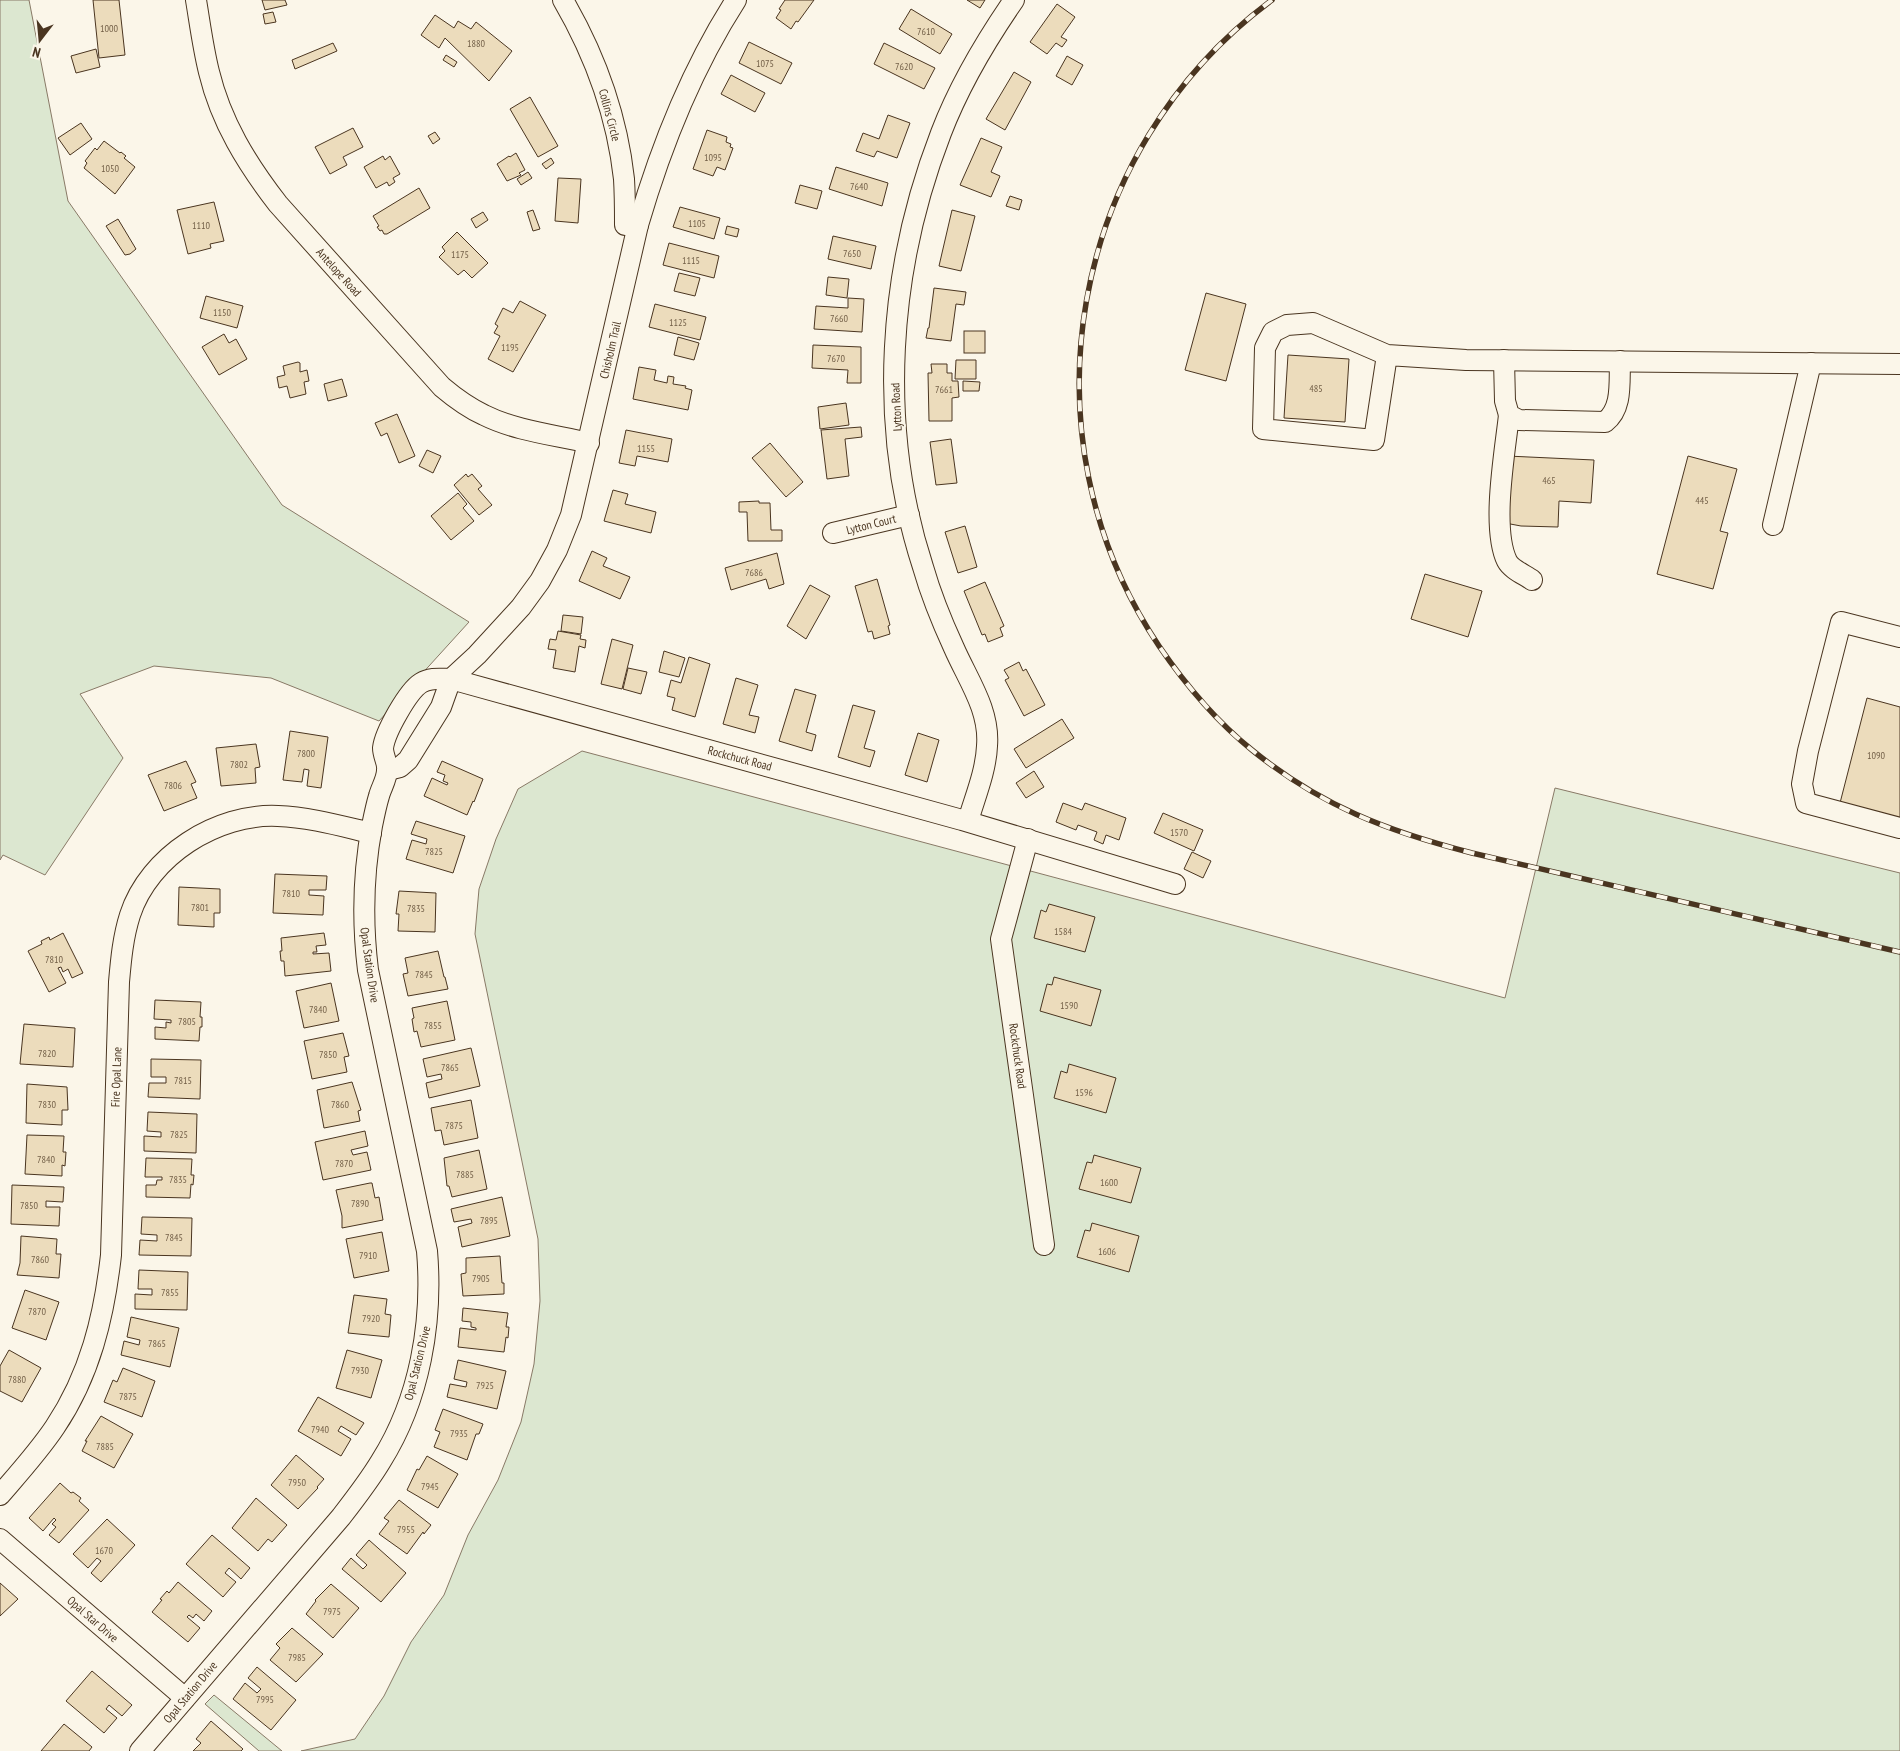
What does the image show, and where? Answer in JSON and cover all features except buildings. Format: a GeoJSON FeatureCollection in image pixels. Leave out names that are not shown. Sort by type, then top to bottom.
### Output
{"type":"FeatureCollection","features":[{"type":"Feature","properties":{"kind":"street","name":"Antelope Road"},"geometry":{"type":"LineString","coordinates":[[196,0],[209,73],[221,112],[237,145],[255,175],[278,204],[449,393],[485,416],[501,422],[589,443]]}},
{"type":"Feature","properties":{"kind":"street","name":"Collins Circle"},"geometry":{"type":"LineString","coordinates":[[563,0],[591,54],[606,94],[617,135],[624,180],[625,225],[638,225]]}},
{"type":"Feature","properties":{"kind":"street","name":"Chisholm Trail"},"geometry":{"type":"LineString","coordinates":[[451,679],[477,655],[520,607],[540,581],[557,550],[571,515],[638,225],[652,179],[671,127],[696,71],[736,0]]}},
{"type":"Feature","properties":{"kind":"street","name":"Lytton Road"},"geometry":{"type":"LineString","coordinates":[[968,821],[984,766],[988,746],[987,727],[982,706],[941,621],[922,566],[909,515],[900,464],[894,406],[894,348],[899,296],[908,238],[922,185],[941,132],[969,72],[1014,0]]}},
{"type":"Feature","properties":{"kind":"street"},"geometry":{"type":"LineString","coordinates":[[1386,355],[1374,440],[1263,430],[1265,348],[1273,332],[1287,325],[1313,323],[1386,355],[1466,360],[1900,364]]}},
{"type":"Feature","properties":{"kind":"street"},"geometry":{"type":"LineString","coordinates":[[1504,360],[1506,401],[1509,415],[1502,485],[1500,538],[1508,563],[1532,580]]}},
{"type":"Feature","properties":{"kind":"street"},"geometry":{"type":"LineString","coordinates":[[1509,415],[1519,420],[1605,422],[1613,416],[1618,404],[1620,361]]}},
{"type":"Feature","properties":{"kind":"street"},"geometry":{"type":"LineString","coordinates":[[1773,525],[1811,363]]}},
{"type":"Feature","properties":{"kind":"street","name":"Lytton Court"},"geometry":{"type":"LineString","coordinates":[[832,533],[909,515]]}},
{"type":"Feature","properties":{"kind":"street"},"geometry":{"type":"LineString","coordinates":[[1900,637],[1841,622],[1808,752],[1802,784],[1806,803],[1900,828]]}},
{"type":"Feature","properties":{"kind":"street","name":"Opal Station Drive"},"geometry":{"type":"LineString","coordinates":[[140,1751],[341,1517],[364,1487],[382,1459],[400,1424],[414,1385],[424,1346],[430,1283],[426,1251],[368,970],[364,938],[363,904],[366,861],[371,833],[379,797],[388,770],[383,748],[387,735],[413,690],[421,683],[432,678],[451,679]]}},
{"type":"Feature","properties":{"kind":"street"},"geometry":{"type":"LineString","coordinates":[[388,770],[400,767],[408,760],[441,707],[451,679]]}},
{"type":"Feature","properties":{"kind":"street","name":"Rockchuck Road"},"geometry":{"type":"LineString","coordinates":[[451,679],[968,821],[1175,884]]}},
{"type":"Feature","properties":{"kind":"street","name":"Fire Opal Lane"},"geometry":{"type":"LineString","coordinates":[[0,1495],[55,1427],[71,1400],[86,1368],[98,1333],[111,1255],[119,982],[122,949],[130,914],[141,892],[155,872],[176,851],[201,834],[250,817],[278,816],[306,819],[371,833]]}},
{"type":"Feature","properties":{"kind":"street","name":"Rockchuck Road"},"geometry":{"type":"LineString","coordinates":[[1028,839],[1002,939],[1044,1245]]}},
{"type":"Feature","properties":{"kind":"street","name":"Opal Star Drive"},"geometry":{"type":"LineString","coordinates":[[0,1539],[185,1698]]}},
{"type":"Feature","properties":{"kind":"green space"},"geometry":{"type":"Polygon","coordinates":[[[0,0],[29,0],[68,201],[282,505],[469,622],[379,721],[271,678],[154,666],[80,694],[123,758],[45,875],[3,855],[0,860],[0,0]]]}},
{"type":"Feature","properties":{"kind":"green space"},"geometry":{"type":"Polygon","coordinates":[[[582,751],[1505,998],[1555,788],[1900,873],[1900,1751],[301,1751],[355,1739],[384,1696],[411,1642],[444,1595],[468,1535],[498,1480],[521,1422],[534,1364],[540,1301],[538,1239],[475,934],[479,889],[496,839],[518,789],[582,751]]]}},
{"type":"Feature","properties":{"kind":"green space"},"geometry":{"type":"Polygon","coordinates":[[[214,1695],[282,1751],[259,1751],[205,1704],[214,1695]]]}},
{"type":"Feature","properties":{"kind":"railway"},"geometry":{"type":"LineString","coordinates":[[1272,0],[1203,62],[1149,135],[1110,215],[1086,300],[1079,389],[1089,478],[1115,564],[1159,646],[1202,701],[1226,727],[1252,750],[1304,787],[1383,826],[1472,853],[1900,952]]}}]}
